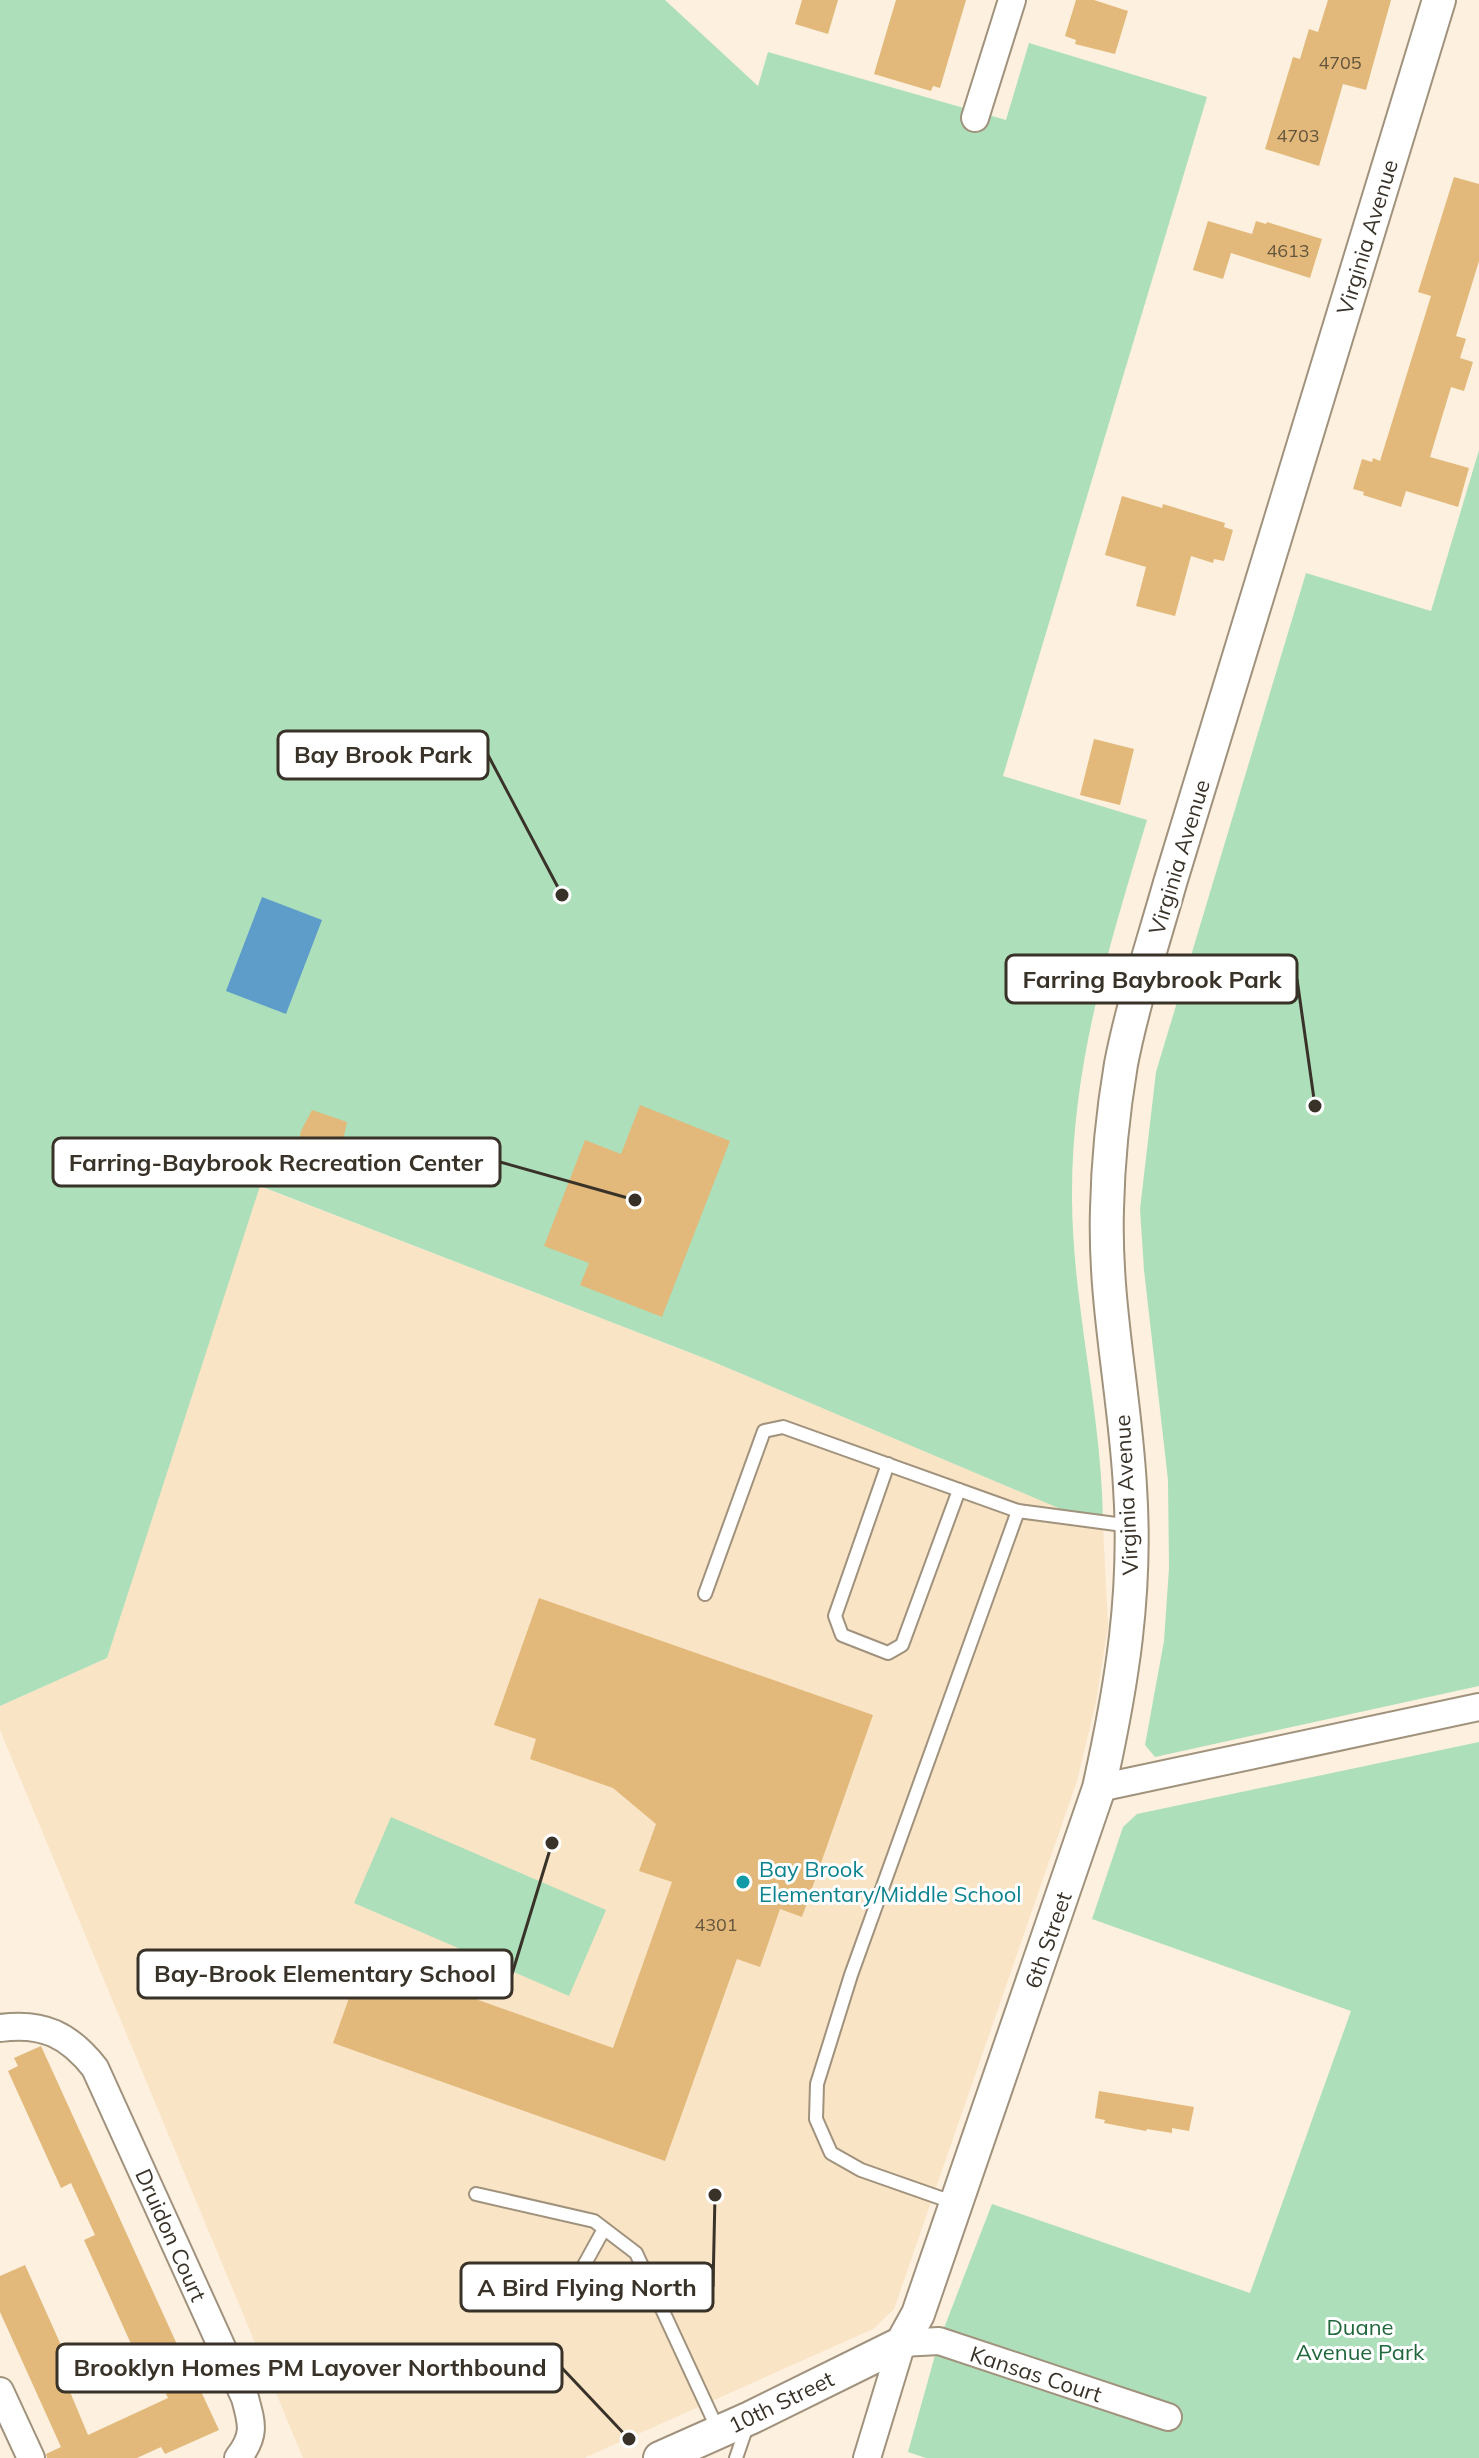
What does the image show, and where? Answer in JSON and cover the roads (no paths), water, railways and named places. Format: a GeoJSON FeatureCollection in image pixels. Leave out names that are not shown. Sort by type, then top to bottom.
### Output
{"type":"FeatureCollection","features":[{"type":"Feature","properties":{"kind":"street"},"geometry":{"type":"LineString","coordinates":[[975,118],[1012,0]]}},
{"type":"Feature","properties":{"kind":"street","name":"Virginia Avenue"},"geometry":{"type":"LineString","coordinates":[[1099,1788],[1128,1634],[1132,1559],[1130,1487],[1108,1279],[1107,1210],[1121,1064],[1170,883],[1439,0]]}},
{"type":"Feature","properties":{"kind":"street"},"geometry":{"type":"LineString","coordinates":[[1099,1788],[1479,1707]]}},
{"type":"Feature","properties":{"kind":"street","name":"6th Street"},"geometry":{"type":"LineString","coordinates":[[867,2458],[902,2343],[918,2314],[1099,1788]]}},
{"type":"Feature","properties":{"kind":"street","name":"Druidon Court"},"geometry":{"type":"LineString","coordinates":[[0,2028],[34,2028],[61,2035],[81,2051],[95,2068],[240,2386],[252,2435],[242,2453]]}},
{"type":"Feature","properties":{"kind":"street","name":"Kansas Court"},"geometry":{"type":"LineString","coordinates":[[902,2343],[939,2341],[1168,2417]]}},
{"type":"Feature","properties":{"kind":"street","name":"10th Street"},"geometry":{"type":"LineString","coordinates":[[660,2458],[727,2445],[750,2418],[902,2343]]}},
{"type":"Feature","properties":{"kind":"street"},"geometry":{"type":"LineString","coordinates":[[0,2391],[31,2458]]}},
{"type":"Feature","properties":{"kind":"lane"},"geometry":{"type":"LineString","coordinates":[[705,1594],[764,1431],[783,1427],[1018,1511],[1131,1526]]}},
{"type":"Feature","properties":{"kind":"lane"},"geometry":{"type":"LineString","coordinates":[[888,1464],[835,1616],[842,1635],[888,1653],[902,1645],[959,1490]]}},
{"type":"Feature","properties":{"kind":"lane"},"geometry":{"type":"LineString","coordinates":[[956,2203],[861,2170],[831,2153],[816,2119],[817,2084],[851,1975],[1018,1511]]}},
{"type":"Feature","properties":{"kind":"lane"},"geometry":{"type":"LineString","coordinates":[[476,2194],[594,2221],[636,2253],[727,2445]]}},
{"type":"Feature","properties":{"kind":"lane"},"geometry":{"type":"LineString","coordinates":[[577,2278],[604,2229]]}},
{"type":"Feature","properties":{"kind":"water"},"geometry":{"type":"Polygon","coordinates":[[[262,897],[322,920],[286,1014],[226,991],[262,897]]]}},
{"type":"Feature","properties":{"kind":"place","name":"Bay Brook Park"},"geometry":{"type":"Point","coordinates":[562,895]}},
{"type":"Feature","properties":{"kind":"place","name":"Farring Baybrook Park"},"geometry":{"type":"Point","coordinates":[1315,1106]}},
{"type":"Feature","properties":{"kind":"place","name":"Farring-Baybrook Recreation Center"},"geometry":{"type":"Point","coordinates":[635,1200]}},
{"type":"Feature","properties":{"kind":"place","name":"Bay-Brook Elementary School"},"geometry":{"type":"Point","coordinates":[552,1843]}},
{"type":"Feature","properties":{"kind":"place","name":"Bay Brook Elementary/Middle School"},"geometry":{"type":"Point","coordinates":[743,1882]}},
{"type":"Feature","properties":{"kind":"place","name":"A Bird Flying North"},"geometry":{"type":"Point","coordinates":[715,2195]}},
{"type":"Feature","properties":{"kind":"place","name":"Brooklyn Homes PM Layover Northbound"},"geometry":{"type":"Point","coordinates":[629,2439]}},
{"type":"Feature","properties":{"kind":"park label","name":"Duane Avenue Park"},"geometry":{"type":"Point","coordinates":[1360,2340]}}]}
